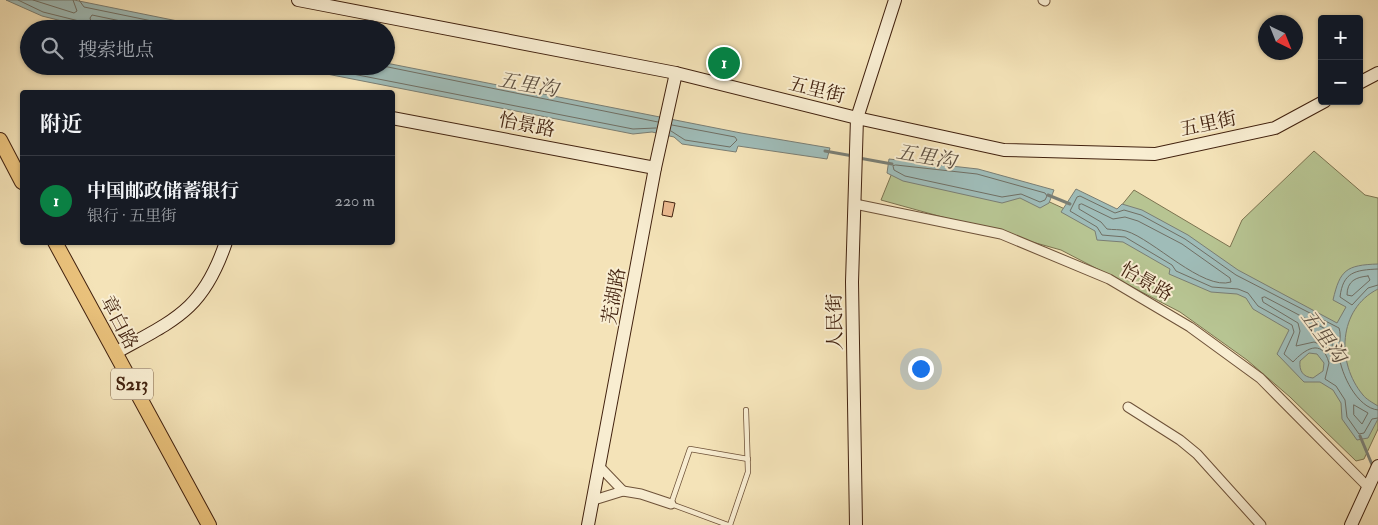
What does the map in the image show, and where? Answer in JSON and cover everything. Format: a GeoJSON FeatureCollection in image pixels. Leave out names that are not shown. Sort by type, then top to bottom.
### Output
{"type":"FeatureCollection","features":[{"type":"Feature","properties":{"kind":"main road"},"geometry":{"type":"LineString","coordinates":[[0,140],[20,178]]}},
{"type":"Feature","properties":{"kind":"main road","name":"章白路"},"geometry":{"type":"LineString","coordinates":[[57,245],[209,525]]}},
{"type":"Feature","properties":{"kind":"street","name":"五里街"},"geometry":{"type":"LineString","coordinates":[[298,0],[676,73],[858,118],[1004,150],[1155,154],[1276,128],[1318,105]]}},
{"type":"Feature","properties":{"kind":"street","name":"人民街"},"geometry":{"type":"LineString","coordinates":[[856,525],[852,282],[858,118],[895,0]]}},
{"type":"Feature","properties":{"kind":"street","name":"芜湖路"},"geometry":{"type":"LineString","coordinates":[[588,525],[655,168],[676,73]]}},
{"type":"Feature","properties":{"kind":"street"},"geometry":{"type":"LineString","coordinates":[[1363,81],[1378,73]]}},
{"type":"Feature","properties":{"kind":"street","name":"怡景路"},"geometry":{"type":"LineString","coordinates":[[395,119],[655,168]]}},
{"type":"Feature","properties":{"kind":"street","name":"怡景路"},"geometry":{"type":"LineString","coordinates":[[855,204],[1001,234],[1108,280],[1190,327],[1260,378],[1368,487]]}},
{"type":"Feature","properties":{"kind":"street"},"geometry":{"type":"LineString","coordinates":[[115,353],[163,326],[189,308],[209,284],[225,245]]}},
{"type":"Feature","properties":{"kind":"street"},"geometry":{"type":"LineString","coordinates":[[1128,407],[1180,440],[1197,454],[1261,525]]}},
{"type":"Feature","properties":{"kind":"street"},"geometry":{"type":"LineString","coordinates":[[1351,525],[1378,466]]}},
{"type":"Feature","properties":{"kind":"street"},"geometry":{"type":"LineString","coordinates":[[600,467],[623,491]]}},
{"type":"Feature","properties":{"kind":"street"},"geometry":{"type":"LineString","coordinates":[[594,500],[623,491],[642,494],[671,504]]}},
{"type":"Feature","properties":{"kind":"lane"},"geometry":{"type":"LineString","coordinates":[[746,410],[748,459],[748,472],[729,525],[671,504],[690,449],[748,459]]}},
{"type":"Feature","properties":{"kind":"green space"},"geometry":{"type":"Polygon","coordinates":[[[1314,151],[1365,195],[1378,198],[1378,429],[1364,459],[1356,461],[1290,397],[1247,360],[1180,312],[1061,250],[881,200],[894,168],[1041,198],[1104,227],[1134,190],[1230,247],[1242,220],[1314,151]]]}},
{"type":"Feature","properties":{"kind":"water"},"geometry":{"type":"Polygon","coordinates":[[[6,0],[74,0],[173,20],[58,20],[42,16],[6,0]]]}},
{"type":"Feature","properties":{"kind":"water"},"geometry":{"type":"Polygon","coordinates":[[[395,65],[741,133],[830,148],[827,159],[738,146],[736,152],[682,144],[674,137],[652,132],[633,134],[332,75],[395,75],[395,65]]]}},
{"type":"Feature","properties":{"kind":"water"},"geometry":{"type":"Polygon","coordinates":[[[889,159],[978,169],[1054,190],[1049,203],[1040,208],[1020,198],[1002,203],[903,181],[887,173],[889,159]]]}},
{"type":"Feature","properties":{"kind":"water"},"geometry":{"type":"Polygon","coordinates":[[[1076,189],[1117,209],[1122,204],[1142,210],[1188,235],[1238,270],[1337,323],[1346,307],[1333,300],[1338,282],[1342,276],[1346,271],[1358,266],[1378,264],[1378,289],[1365,298],[1355,310],[1345,338],[1348,368],[1354,382],[1364,396],[1378,406],[1378,419],[1368,438],[1357,440],[1342,419],[1341,403],[1333,390],[1320,382],[1304,382],[1277,354],[1289,330],[1253,309],[1246,298],[1237,294],[1211,292],[1169,274],[1170,269],[1123,242],[1097,240],[1095,231],[1061,212],[1076,189]],[[1309,353],[1300,361],[1300,368],[1304,375],[1313,378],[1323,371],[1324,363],[1317,354],[1309,353]]]}},
{"type":"Feature","properties":{"kind":"building"},"geometry":{"type":"Polygon","coordinates":[[[664,201],[675,203],[672,217],[662,215],[664,201]]]}},
{"type":"Feature","properties":{"kind":"waterway","name":"五里沟"},"geometry":{"type":"LineString","coordinates":[[825,151],[853,156]]}},
{"type":"Feature","properties":{"kind":"waterway","name":"五里沟"},"geometry":{"type":"LineString","coordinates":[[859,158],[892,164]]}},
{"type":"Feature","properties":{"kind":"waterway","name":"五里沟"},"geometry":{"type":"LineString","coordinates":[[1048,195],[1070,204]]}},
{"type":"Feature","properties":{"kind":"waterway","name":"五里沟"},"geometry":{"type":"LineString","coordinates":[[1360,436],[1373,467]]}},
{"type":"Feature","properties":{"kind":"place","name":"中国邮政储蓄银行"},"geometry":{"type":"Point","coordinates":[724,63]}}]}
